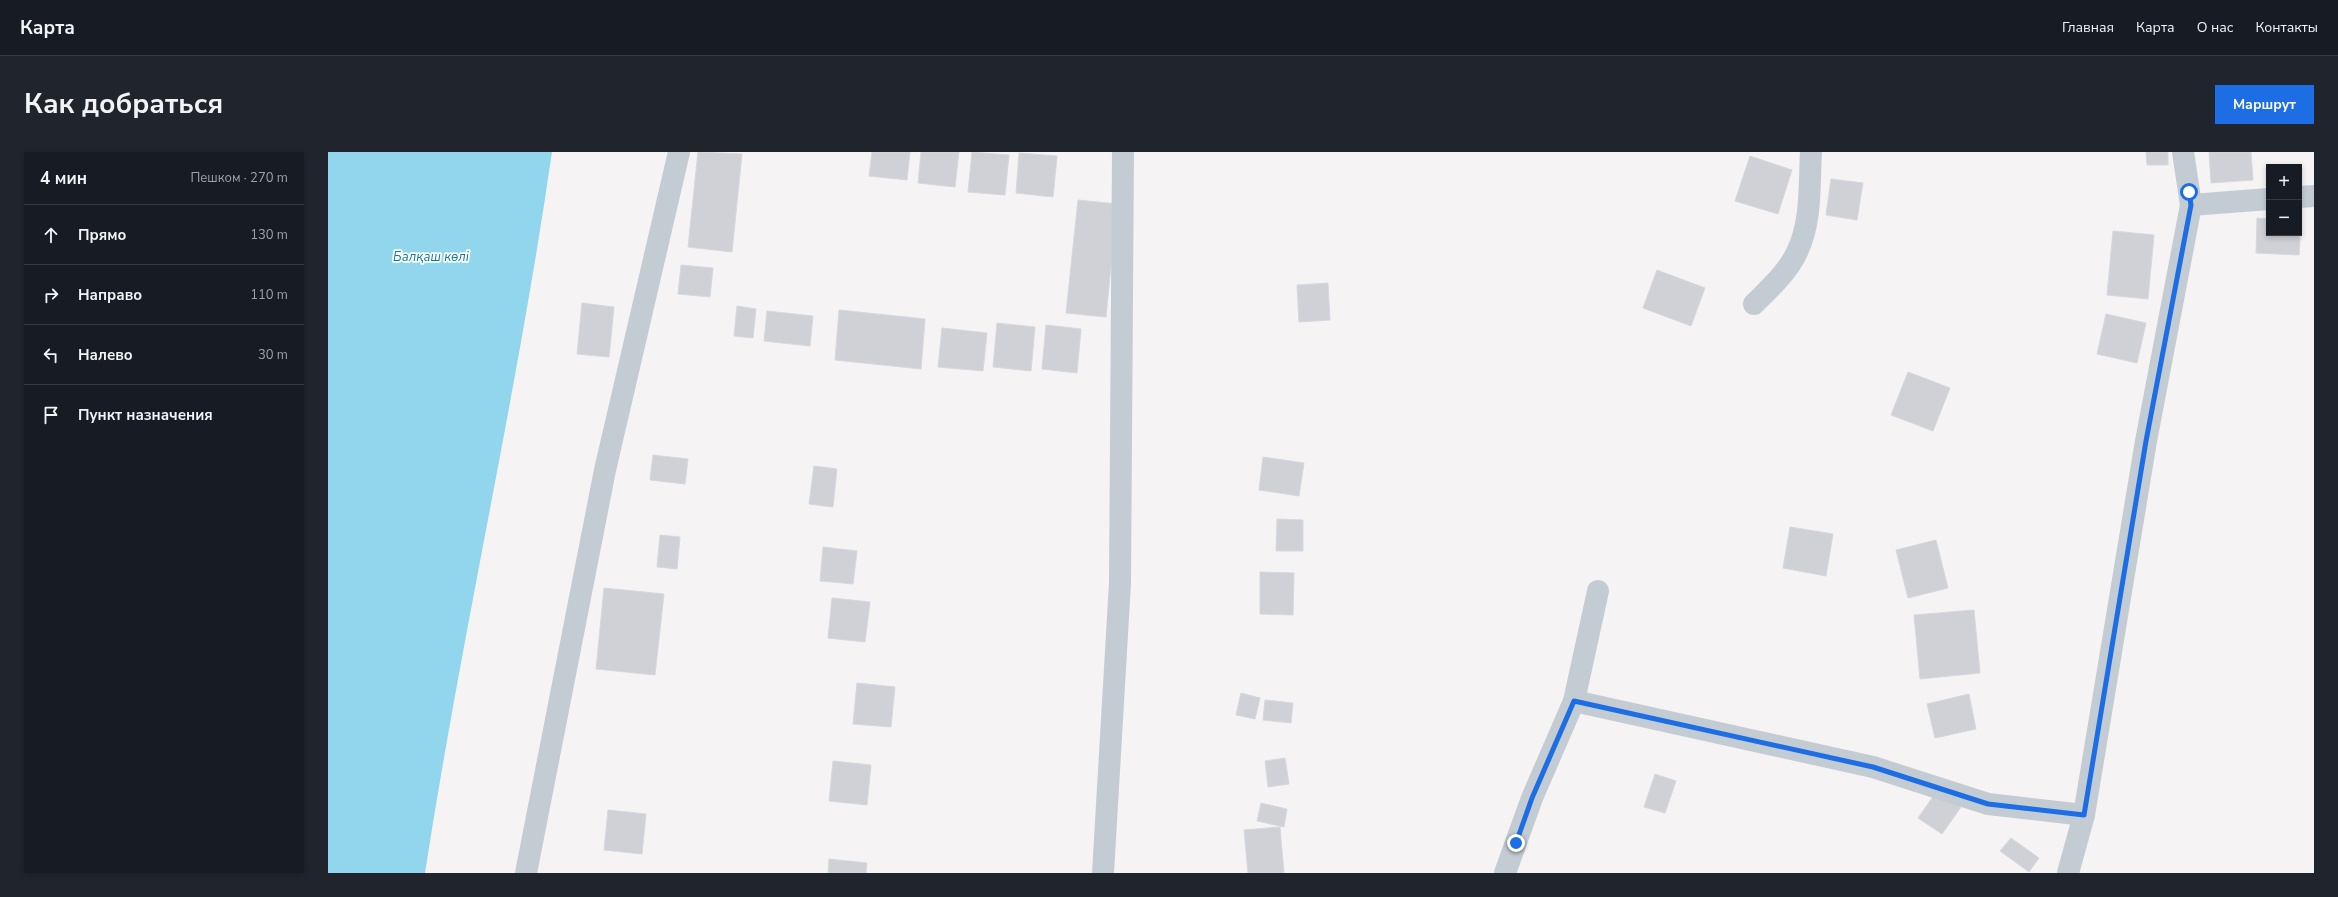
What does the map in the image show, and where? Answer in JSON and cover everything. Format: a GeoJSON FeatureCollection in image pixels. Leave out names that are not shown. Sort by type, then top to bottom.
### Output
{"type":"FeatureCollection","features":[{"type":"Feature","properties":{"kind":"street"},"geometry":{"type":"LineString","coordinates":[[526,873],[605,470],[679,152]]}},
{"type":"Feature","properties":{"kind":"street"},"geometry":{"type":"LineString","coordinates":[[1103,873],[1120,582],[1123,152]]}},
{"type":"Feature","properties":{"kind":"street"},"geometry":{"type":"LineString","coordinates":[[1754,304],[1778,278],[1797,253],[1808,218],[1811,152]]}},
{"type":"Feature","properties":{"kind":"street"},"geometry":{"type":"LineString","coordinates":[[2068,873],[2084,815],[2146,441],[2191,205],[2183,152]]}},
{"type":"Feature","properties":{"kind":"street"},"geometry":{"type":"LineString","coordinates":[[2302,197],[2314,196]]}},
{"type":"Feature","properties":{"kind":"street"},"geometry":{"type":"LineString","coordinates":[[2191,205],[2266,200]]}},
{"type":"Feature","properties":{"kind":"street"},"geometry":{"type":"LineString","coordinates":[[1505,873],[1532,798],[1574,701],[1598,591]]}},
{"type":"Feature","properties":{"kind":"street"},"geometry":{"type":"LineString","coordinates":[[1574,701],[1873,767],[1988,804],[2084,815]]}},
{"type":"Feature","properties":{"kind":"water","name":"Балқаш көлі"},"geometry":{"type":"Polygon","coordinates":[[[328,152],[552,152],[523,333],[456,693],[425,873],[328,873],[328,152]]]}},
{"type":"Feature","properties":{"kind":"building"},"geometry":{"type":"Polygon","coordinates":[[[698,152],[742,154],[732,252],[688,247],[698,152]]]}},
{"type":"Feature","properties":{"kind":"building"},"geometry":{"type":"Polygon","coordinates":[[[872,152],[910,152],[907,180],[869,176],[872,152]]]}},
{"type":"Feature","properties":{"kind":"building"},"geometry":{"type":"Polygon","coordinates":[[[921,152],[959,152],[955,187],[918,183],[921,152]]]}},
{"type":"Feature","properties":{"kind":"building"},"geometry":{"type":"Polygon","coordinates":[[[972,152],[1009,155],[1005,195],[968,192],[972,152]]]}},
{"type":"Feature","properties":{"kind":"building"},"geometry":{"type":"Polygon","coordinates":[[[2146,152],[2168,152],[2168,165],[2147,165],[2146,152]]]}},
{"type":"Feature","properties":{"kind":"building"},"geometry":{"type":"Polygon","coordinates":[[[2209,152],[2251,152],[2253,180],[2211,183],[2209,152]]]}},
{"type":"Feature","properties":{"kind":"building"},"geometry":{"type":"Polygon","coordinates":[[[1019,153],[1057,156],[1053,197],[1016,193],[1019,153]]]}},
{"type":"Feature","properties":{"kind":"building"},"geometry":{"type":"Polygon","coordinates":[[[1750,156],[1792,170],[1778,214],[1735,201],[1750,156]]]}},
{"type":"Feature","properties":{"kind":"building"},"geometry":{"type":"Polygon","coordinates":[[[1831,179],[1863,183],[1857,220],[1826,215],[1831,179]]]}},
{"type":"Feature","properties":{"kind":"building"},"geometry":{"type":"Polygon","coordinates":[[[1078,200],[1117,204],[1106,317],[1066,313],[1078,200]]]}},
{"type":"Feature","properties":{"kind":"building"},"geometry":{"type":"Polygon","coordinates":[[[2257,218],[2266,219],[2266,236],[2300,236],[2299,255],[2256,253],[2257,218]]]}},
{"type":"Feature","properties":{"kind":"building"},"geometry":{"type":"Polygon","coordinates":[[[2113,231],[2154,235],[2148,299],[2107,295],[2113,231]]]}},
{"type":"Feature","properties":{"kind":"building"},"geometry":{"type":"Polygon","coordinates":[[[681,265],[713,268],[710,297],[678,294],[681,265]]]}},
{"type":"Feature","properties":{"kind":"building"},"geometry":{"type":"Polygon","coordinates":[[[1657,270],[1705,288],[1691,326],[1643,308],[1657,270]]]}},
{"type":"Feature","properties":{"kind":"building"},"geometry":{"type":"Polygon","coordinates":[[[1328,283],[1330,320],[1299,322],[1297,285],[1328,283]]]}},
{"type":"Feature","properties":{"kind":"building"},"geometry":{"type":"Polygon","coordinates":[[[582,303],[614,307],[609,357],[577,354],[582,303]]]}},
{"type":"Feature","properties":{"kind":"building"},"geometry":{"type":"Polygon","coordinates":[[[737,306],[756,309],[753,338],[734,336],[737,306]]]}},
{"type":"Feature","properties":{"kind":"building"},"geometry":{"type":"Polygon","coordinates":[[[839,310],[925,319],[921,369],[835,360],[839,310]]]}},
{"type":"Feature","properties":{"kind":"building"},"geometry":{"type":"Polygon","coordinates":[[[767,311],[813,316],[810,346],[764,341],[767,311]]]}},
{"type":"Feature","properties":{"kind":"building"},"geometry":{"type":"Polygon","coordinates":[[[2106,314],[2146,323],[2137,363],[2097,354],[2106,314]]]}},
{"type":"Feature","properties":{"kind":"building"},"geometry":{"type":"Polygon","coordinates":[[[997,323],[1035,327],[1031,371],[993,367],[997,323]]]}},
{"type":"Feature","properties":{"kind":"building"},"geometry":{"type":"Polygon","coordinates":[[[1046,325],[1081,329],[1077,373],[1042,369],[1046,325]]]}},
{"type":"Feature","properties":{"kind":"building"},"geometry":{"type":"Polygon","coordinates":[[[942,328],[987,333],[983,371],[938,367],[942,328]]]}},
{"type":"Feature","properties":{"kind":"building"},"geometry":{"type":"Polygon","coordinates":[[[1908,372],[1950,388],[1933,431],[1891,415],[1908,372]]]}},
{"type":"Feature","properties":{"kind":"building"},"geometry":{"type":"Polygon","coordinates":[[[653,455],[688,459],[685,484],[650,480],[653,455]]]}},
{"type":"Feature","properties":{"kind":"building"},"geometry":{"type":"Polygon","coordinates":[[[1263,457],[1304,463],[1299,496],[1259,490],[1263,457]]]}},
{"type":"Feature","properties":{"kind":"building"},"geometry":{"type":"Polygon","coordinates":[[[814,466],[837,469],[833,507],[809,504],[814,466]]]}},
{"type":"Feature","properties":{"kind":"building"},"geometry":{"type":"Polygon","coordinates":[[[1277,519],[1303,520],[1303,551],[1276,551],[1277,519]]]}},
{"type":"Feature","properties":{"kind":"building"},"geometry":{"type":"Polygon","coordinates":[[[1790,527],[1833,534],[1826,576],[1783,568],[1790,527]]]}},
{"type":"Feature","properties":{"kind":"building"},"geometry":{"type":"Polygon","coordinates":[[[660,535],[680,537],[677,569],[657,567],[660,535]]]}},
{"type":"Feature","properties":{"kind":"building"},"geometry":{"type":"Polygon","coordinates":[[[1936,540],[1948,588],[1908,598],[1896,550],[1936,540]]]}},
{"type":"Feature","properties":{"kind":"building"},"geometry":{"type":"Polygon","coordinates":[[[823,547],[857,551],[853,584],[820,581],[823,547]]]}},
{"type":"Feature","properties":{"kind":"building"},"geometry":{"type":"Polygon","coordinates":[[[1260,572],[1294,573],[1293,615],[1260,614],[1260,572]]]}},
{"type":"Feature","properties":{"kind":"building"},"geometry":{"type":"Polygon","coordinates":[[[604,588],[664,594],[655,675],[596,669],[604,588]]]}},
{"type":"Feature","properties":{"kind":"building"},"geometry":{"type":"Polygon","coordinates":[[[832,598],[870,602],[865,642],[828,638],[832,598]]]}},
{"type":"Feature","properties":{"kind":"building"},"geometry":{"type":"Polygon","coordinates":[[[1974,610],[1980,673],[1920,679],[1914,615],[1974,610]]]}},
{"type":"Feature","properties":{"kind":"building"},"geometry":{"type":"Polygon","coordinates":[[[857,683],[895,687],[891,727],[853,724],[857,683]]]}},
{"type":"Feature","properties":{"kind":"building"},"geometry":{"type":"Polygon","coordinates":[[[1241,693],[1260,698],[1255,719],[1236,715],[1241,693]]]}},
{"type":"Feature","properties":{"kind":"building"},"geometry":{"type":"Polygon","coordinates":[[[1969,694],[1976,729],[1935,738],[1927,704],[1969,694]]]}},
{"type":"Feature","properties":{"kind":"building"},"geometry":{"type":"Polygon","coordinates":[[[1265,700],[1293,703],[1291,723],[1263,720],[1265,700]]]}},
{"type":"Feature","properties":{"kind":"building"},"geometry":{"type":"Polygon","coordinates":[[[1285,758],[1289,784],[1268,787],[1265,761],[1285,758]]]}},
{"type":"Feature","properties":{"kind":"building"},"geometry":{"type":"Polygon","coordinates":[[[833,761],[871,765],[867,805],[829,801],[833,761]]]}},
{"type":"Feature","properties":{"kind":"building"},"geometry":{"type":"Polygon","coordinates":[[[1655,774],[1676,781],[1665,813],[1644,807],[1655,774]]]}},
{"type":"Feature","properties":{"kind":"building"},"geometry":{"type":"Polygon","coordinates":[[[1937,791],[1961,807],[1942,834],[1918,818],[1937,791]]]}},
{"type":"Feature","properties":{"kind":"building"},"geometry":{"type":"Polygon","coordinates":[[[1261,803],[1287,809],[1284,827],[1257,821],[1261,803]]]}},
{"type":"Feature","properties":{"kind":"building"},"geometry":{"type":"Polygon","coordinates":[[[608,810],[646,814],[642,854],[604,850],[608,810]]]}},
{"type":"Feature","properties":{"kind":"building"},"geometry":{"type":"Polygon","coordinates":[[[1280,827],[1284,873],[1248,873],[1244,830],[1280,827]]]}},
{"type":"Feature","properties":{"kind":"building"},"geometry":{"type":"Polygon","coordinates":[[[2011,838],[2039,858],[2029,872],[2000,851],[2011,838]]]}},
{"type":"Feature","properties":{"kind":"building"},"geometry":{"type":"Polygon","coordinates":[[[829,859],[867,863],[866,873],[828,873],[829,859]]]}},
{"type":"Feature","properties":{"kind":"route"},"geometry":{"type":"LineString","coordinates":[[1516,843],[1532,798],[1574,701],[1873,767],[1988,804],[2084,815],[2146,441],[2191,205],[2189,192]]}}]}
